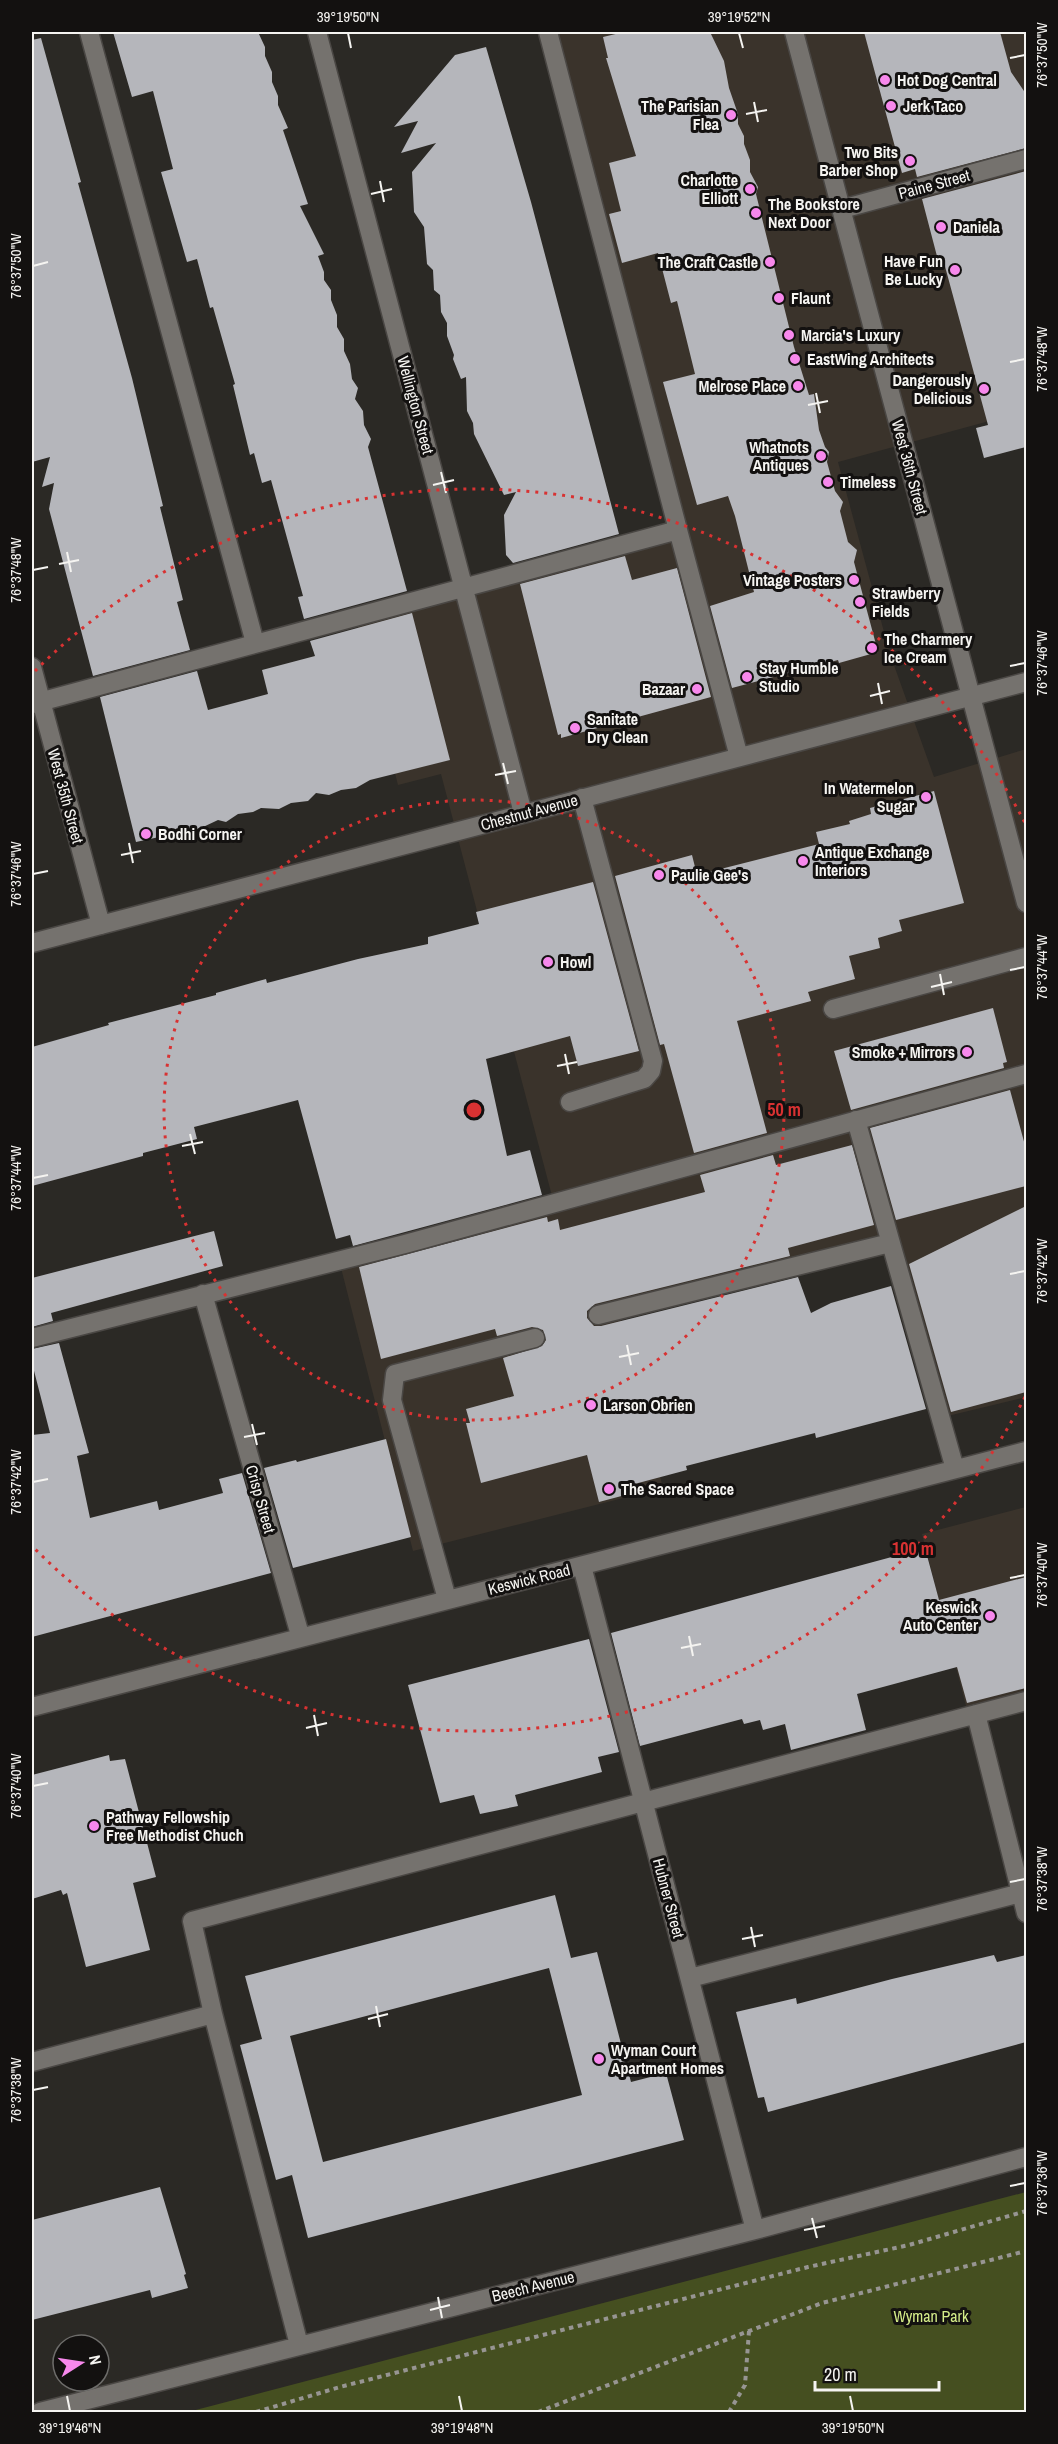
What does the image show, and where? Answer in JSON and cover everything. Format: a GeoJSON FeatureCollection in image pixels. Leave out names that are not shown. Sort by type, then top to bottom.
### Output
{"type":"FeatureCollection","features":[{"type":"Feature","properties":{"kind":"street"},"geometry":{"type":"LineString","coordinates":[[89,32],[255,644]]}},
{"type":"Feature","properties":{"kind":"street","name":"Wellington Street"},"geometry":{"type":"LineString","coordinates":[[317,32],[523,813]]}},
{"type":"Feature","properties":{"kind":"street"},"geometry":{"type":"LineString","coordinates":[[548,32],[739,757]]}},
{"type":"Feature","properties":{"kind":"street","name":"West 36th Street"},"geometry":{"type":"LineString","coordinates":[[794,32],[1026,903]]}},
{"type":"Feature","properties":{"kind":"street","name":"Paine Street"},"geometry":{"type":"LineString","coordinates":[[842,209],[1026,159]]}},
{"type":"Feature","properties":{"kind":"street"},"geometry":{"type":"LineString","coordinates":[[36,703],[678,530]]}},
{"type":"Feature","properties":{"kind":"street","name":"West 35th Street"},"geometry":{"type":"LineString","coordinates":[[32,667],[36,703],[101,925]]}},
{"type":"Feature","properties":{"kind":"street","name":"Chestnut Avenue"},"geometry":{"type":"LineString","coordinates":[[32,943],[1026,682]]}},
{"type":"Feature","properties":{"kind":"street"},"geometry":{"type":"LineString","coordinates":[[570,1102],[644,1079],[651,1071],[653,1061],[582,798]]}},
{"type":"Feature","properties":{"kind":"street"},"geometry":{"type":"LineString","coordinates":[[833,1009],[1026,957]]}},
{"type":"Feature","properties":{"kind":"street"},"geometry":{"type":"LineString","coordinates":[[32,1338],[405,1244],[1026,1074]]}},
{"type":"Feature","properties":{"kind":"street"},"geometry":{"type":"LineString","coordinates":[[856,1120],[955,1469]]}},
{"type":"Feature","properties":{"kind":"street"},"geometry":{"type":"LineString","coordinates":[[598,1315],[890,1243]]}},
{"type":"Feature","properties":{"kind":"street","name":"Crisp Street"},"geometry":{"type":"LineString","coordinates":[[203,1294],[300,1635]]}},
{"type":"Feature","properties":{"kind":"street"},"geometry":{"type":"LineString","coordinates":[[447,1599],[392,1400],[395,1374],[535,1338]]}},
{"type":"Feature","properties":{"kind":"street","name":"Keswick Road"},"geometry":{"type":"LineString","coordinates":[[32,1707],[300,1635],[582,1566],[1026,1451]]}},
{"type":"Feature","properties":{"kind":"street","name":"Hubner Street"},"geometry":{"type":"LineString","coordinates":[[582,1566],[755,2230]]}},
{"type":"Feature","properties":{"kind":"street"},"geometry":{"type":"LineString","coordinates":[[298,2345],[192,1922],[1026,1701]]}},
{"type":"Feature","properties":{"kind":"street"},"geometry":{"type":"LineString","coordinates":[[975,1714],[1026,1913]]}},
{"type":"Feature","properties":{"kind":"street"},"geometry":{"type":"LineString","coordinates":[[690,1978],[1021,1893]]}},
{"type":"Feature","properties":{"kind":"street"},"geometry":{"type":"LineString","coordinates":[[32,2062],[213,2013]]}},
{"type":"Feature","properties":{"kind":"street","name":"Beech Avenue"},"geometry":{"type":"LineString","coordinates":[[40,2412],[755,2230],[1026,2157]]}},
{"type":"Feature","properties":{"kind":"path"},"geometry":{"type":"LineString","coordinates":[[256,2412],[351,2384],[808,2267],[909,2245],[1026,2211]]}},
{"type":"Feature","properties":{"kind":"path"},"geometry":{"type":"LineString","coordinates":[[538,2412],[822,2303],[1026,2251]]}},
{"type":"Feature","properties":{"kind":"path"},"geometry":{"type":"LineString","coordinates":[[729,2412],[745,2385],[749,2331]]}},
{"type":"Feature","properties":{"kind":"shaded area"},"geometry":{"type":"Polygon","coordinates":[[[546,32],[1026,32],[1026,411],[838,462],[890,654],[934,777],[1026,749],[1026,1397],[931,1420],[885,1243],[619,1311],[663,1488],[413,1551],[338,1256],[552,1196],[441,774],[398,785],[356,620],[679,534],[546,32]]]}},
{"type":"Feature","properties":{"kind":"shaded area"},"geometry":{"type":"Polygon","coordinates":[[[1026,1507],[1026,1699],[968,1714],[922,1534],[1026,1507]]]}},
{"type":"Feature","properties":{"kind":"green space","name":"Wyman Park"},"geometry":{"type":"Polygon","coordinates":[[[1026,2192],[1026,2412],[188,2412],[1026,2192]]]}},
{"type":"Feature","properties":{"kind":"building"},"geometry":{"type":"Polygon","coordinates":[[[113,32],[258,32],[272,72],[278,105],[288,128],[283,130],[308,204],[300,206],[324,254],[318,256],[324,272],[324,280],[331,290],[331,300],[337,315],[337,327],[344,339],[344,351],[350,364],[352,379],[358,388],[355,399],[363,411],[364,425],[371,439],[368,447],[407,591],[304,619],[298,597],[303,596],[271,480],[262,483],[254,453],[250,455],[233,385],[235,384],[213,307],[210,308],[197,259],[187,262],[161,172],[173,169],[153,91],[132,97],[113,32]]]}},
{"type":"Feature","properties":{"kind":"building"},"geometry":{"type":"Polygon","coordinates":[[[624,32],[710,32],[724,61],[729,88],[738,114],[738,124],[744,136],[744,144],[750,160],[750,172],[758,187],[756,194],[794,347],[809,395],[814,394],[819,430],[829,452],[827,462],[835,491],[843,502],[840,511],[848,542],[857,550],[854,562],[878,652],[839,663],[838,660],[732,688],[710,606],[754,592],[735,516],[728,496],[697,505],[663,382],[695,374],[677,301],[671,303],[658,253],[622,263],[609,214],[621,211],[609,163],[636,156],[606,58],[608,58],[603,37],[624,32]]]}},
{"type":"Feature","properties":{"kind":"building"},"geometry":{"type":"Polygon","coordinates":[[[864,32],[1000,32],[1011,72],[1026,94],[1026,148],[917,177],[915,169],[902,173],[864,32]]]}},
{"type":"Feature","properties":{"kind":"building"},"geometry":{"type":"Polygon","coordinates":[[[41,38],[132,378],[163,506],[160,507],[183,600],[177,602],[190,650],[93,676],[49,509],[54,483],[42,487],[50,457],[32,462],[32,40],[41,38]]]}},
{"type":"Feature","properties":{"kind":"building"},"geometry":{"type":"Polygon","coordinates":[[[486,47],[531,202],[619,534],[513,563],[506,555],[504,515],[516,492],[504,495],[474,434],[473,423],[467,411],[466,377],[461,379],[453,359],[454,355],[447,336],[447,323],[441,312],[440,295],[434,290],[433,270],[427,264],[424,227],[414,212],[412,172],[436,143],[401,153],[418,121],[394,127],[455,55],[486,47]]]}},
{"type":"Feature","properties":{"kind":"building"},"geometry":{"type":"Polygon","coordinates":[[[1026,171],[1026,447],[984,458],[976,428],[988,425],[943,259],[938,260],[922,199],[1026,171]]]}},
{"type":"Feature","properties":{"kind":"building"},"geometry":{"type":"Polygon","coordinates":[[[625,556],[632,580],[677,568],[711,697],[561,738],[561,734],[558,735],[520,584],[625,556]]]}},
{"type":"Feature","properties":{"kind":"building"},"geometry":{"type":"Polygon","coordinates":[[[412,613],[450,760],[370,780],[356,788],[341,790],[329,795],[316,793],[308,801],[291,803],[279,809],[261,808],[253,812],[238,814],[226,822],[218,820],[201,828],[136,842],[100,697],[197,671],[208,710],[268,694],[262,670],[315,656],[310,641],[412,613]]]}},
{"type":"Feature","properties":{"kind":"building"},"geometry":{"type":"Polygon","coordinates":[[[934,791],[964,903],[899,920],[902,931],[878,938],[880,948],[849,956],[855,979],[808,992],[811,1001],[737,1021],[767,1133],[694,1153],[664,1044],[660,1045],[615,876],[692,855],[697,875],[819,844],[816,832],[850,824],[849,821],[871,814],[870,808],[934,791]]]}},
{"type":"Feature","properties":{"kind":"building"},"geometry":{"type":"Polygon","coordinates":[[[593,882],[639,1051],[578,1066],[570,1036],[486,1059],[507,1156],[530,1150],[542,1195],[353,1246],[350,1235],[336,1239],[298,1100],[194,1127],[197,1139],[32,1186],[32,1047],[109,1025],[108,1023],[216,995],[216,993],[266,979],[267,983],[358,959],[428,944],[428,937],[479,924],[476,912],[593,882]]]}},
{"type":"Feature","properties":{"kind":"building"},"geometry":{"type":"Polygon","coordinates":[[[993,1008],[1007,1062],[1003,1063],[1004,1068],[851,1110],[834,1051],[993,1008]]]}},
{"type":"Feature","properties":{"kind":"building"},"geometry":{"type":"Polygon","coordinates":[[[1010,1090],[1026,1149],[1026,1186],[896,1220],[870,1128],[1010,1090]]]}},
{"type":"Feature","properties":{"kind":"building"},"geometry":{"type":"Polygon","coordinates":[[[852,1145],[874,1225],[788,1248],[790,1256],[595,1304],[587,1311],[587,1318],[594,1326],[601,1326],[798,1277],[811,1313],[831,1303],[891,1286],[926,1409],[816,1438],[815,1433],[686,1466],[687,1470],[627,1486],[629,1494],[599,1502],[587,1455],[481,1483],[466,1423],[470,1423],[466,1409],[514,1396],[503,1358],[542,1346],[546,1340],[543,1330],[532,1327],[497,1336],[495,1329],[381,1359],[359,1267],[547,1217],[548,1222],[558,1219],[560,1230],[705,1192],[700,1175],[773,1155],[776,1165],[852,1145]]]}},
{"type":"Feature","properties":{"kind":"building"},"geometry":{"type":"Polygon","coordinates":[[[1026,1206],[1026,1392],[951,1412],[909,1264],[1026,1206]]]}},
{"type":"Feature","properties":{"kind":"building"},"geometry":{"type":"Polygon","coordinates":[[[214,1231],[223,1266],[51,1313],[53,1321],[32,1327],[32,1278],[214,1231]]]}},
{"type":"Feature","properties":{"kind":"building"},"geometry":{"type":"Polygon","coordinates":[[[59,1343],[89,1453],[77,1456],[90,1518],[157,1501],[159,1510],[223,1493],[219,1479],[242,1473],[271,1573],[32,1637],[32,1435],[50,1433],[32,1363],[32,1349],[59,1343]]]}},
{"type":"Feature","properties":{"kind":"building"},"geometry":{"type":"Polygon","coordinates":[[[386,1439],[411,1537],[293,1568],[264,1468],[386,1439]]]}},
{"type":"Feature","properties":{"kind":"building"},"geometry":{"type":"Polygon","coordinates":[[[925,1548],[939,1600],[1026,1577],[1026,1688],[967,1703],[957,1667],[857,1694],[866,1730],[791,1750],[785,1724],[763,1730],[760,1720],[744,1724],[742,1719],[640,1746],[611,1633],[925,1548]]]}},
{"type":"Feature","properties":{"kind":"building"},"geometry":{"type":"Polygon","coordinates":[[[589,1639],[619,1752],[598,1757],[602,1772],[515,1795],[518,1806],[480,1814],[474,1795],[440,1803],[408,1685],[589,1639]]]}},
{"type":"Feature","properties":{"kind":"building","name":"Pathway Fellowship Free Methodist Chuch"},"geometry":{"type":"Polygon","coordinates":[[[109,1755],[110,1761],[125,1759],[156,1877],[133,1883],[150,1950],[86,1967],[67,1893],[63,1895],[61,1890],[32,1899],[32,1775],[109,1755]]]}},
{"type":"Feature","properties":{"kind":"building","name":"Wyman Court Apartment Homes"},"geometry":{"type":"Polygon","coordinates":[[[555,1895],[571,1958],[597,1952],[631,2082],[666,2073],[684,2140],[308,2238],[292,2175],[276,2180],[240,2045],[262,2039],[245,1976],[555,1895]],[[549,1968],[290,2036],[323,2162],[582,2095],[549,1968]]]}},
{"type":"Feature","properties":{"kind":"building"},"geometry":{"type":"Polygon","coordinates":[[[994,1955],[997,1962],[1026,1955],[1026,2042],[768,2112],[764,2097],[758,2098],[736,2012],[796,1998],[797,2004],[994,1955]]]}},
{"type":"Feature","properties":{"kind":"building"},"geometry":{"type":"Polygon","coordinates":[[[160,2187],[186,2274],[184,2275],[188,2288],[152,2298],[150,2290],[32,2320],[32,2220],[160,2187]]]}},
{"type":"Feature","properties":{"kind":"place","name":"Hot Dog Central"},"geometry":{"type":"Point","coordinates":[885,80]}},
{"type":"Feature","properties":{"kind":"place","name":"Jerk Taco"},"geometry":{"type":"Point","coordinates":[891,106]}},
{"type":"Feature","properties":{"kind":"place","name":"The Parisian Flea"},"geometry":{"type":"Point","coordinates":[731,115]}},
{"type":"Feature","properties":{"kind":"place","name":"Two Bits Barber Shop"},"geometry":{"type":"Point","coordinates":[910,161]}},
{"type":"Feature","properties":{"kind":"place","name":"Charlotte Elliott"},"geometry":{"type":"Point","coordinates":[750,189]}},
{"type":"Feature","properties":{"kind":"place","name":"The Bookstore Next Door"},"geometry":{"type":"Point","coordinates":[756,213]}},
{"type":"Feature","properties":{"kind":"place","name":"Daniela"},"geometry":{"type":"Point","coordinates":[941,227]}},
{"type":"Feature","properties":{"kind":"place","name":"The Craft Castle"},"geometry":{"type":"Point","coordinates":[770,262]}},
{"type":"Feature","properties":{"kind":"place","name":"Have Fun Be Lucky"},"geometry":{"type":"Point","coordinates":[955,270]}},
{"type":"Feature","properties":{"kind":"place","name":"Flaunt"},"geometry":{"type":"Point","coordinates":[779,298]}},
{"type":"Feature","properties":{"kind":"place","name":"Marcia's Luxury"},"geometry":{"type":"Point","coordinates":[789,335]}},
{"type":"Feature","properties":{"kind":"place","name":"EastWing Architects"},"geometry":{"type":"Point","coordinates":[795,359]}},
{"type":"Feature","properties":{"kind":"place","name":"Melrose Place"},"geometry":{"type":"Point","coordinates":[798,386]}},
{"type":"Feature","properties":{"kind":"place","name":"Dangerously Delicious"},"geometry":{"type":"Point","coordinates":[984,389]}},
{"type":"Feature","properties":{"kind":"place","name":"Whatnots Antiques"},"geometry":{"type":"Point","coordinates":[821,456]}},
{"type":"Feature","properties":{"kind":"place","name":"Timeless"},"geometry":{"type":"Point","coordinates":[828,482]}},
{"type":"Feature","properties":{"kind":"place","name":"Vintage Posters"},"geometry":{"type":"Point","coordinates":[854,580]}},
{"type":"Feature","properties":{"kind":"place","name":"Strawberry Fields"},"geometry":{"type":"Point","coordinates":[860,602]}},
{"type":"Feature","properties":{"kind":"place","name":"The Charmery Ice Cream"},"geometry":{"type":"Point","coordinates":[872,648]}},
{"type":"Feature","properties":{"kind":"place","name":"Stay Humble Studio"},"geometry":{"type":"Point","coordinates":[747,677]}},
{"type":"Feature","properties":{"kind":"place","name":"Bazaar"},"geometry":{"type":"Point","coordinates":[697,689]}},
{"type":"Feature","properties":{"kind":"place","name":"Sanitate Dry Clean"},"geometry":{"type":"Point","coordinates":[575,728]}},
{"type":"Feature","properties":{"kind":"place","name":"In Watermelon Sugar"},"geometry":{"type":"Point","coordinates":[926,797]}},
{"type":"Feature","properties":{"kind":"place","name":"Bodhi Corner"},"geometry":{"type":"Point","coordinates":[146,834]}},
{"type":"Feature","properties":{"kind":"place","name":"Antique Exchange Interiors"},"geometry":{"type":"Point","coordinates":[803,861]}},
{"type":"Feature","properties":{"kind":"place","name":"Paulie Gee's"},"geometry":{"type":"Point","coordinates":[659,875]}},
{"type":"Feature","properties":{"kind":"place","name":"Howl"},"geometry":{"type":"Point","coordinates":[548,962]}},
{"type":"Feature","properties":{"kind":"place","name":"Smoke + Mirrors"},"geometry":{"type":"Point","coordinates":[967,1052]}},
{"type":"Feature","properties":{"kind":"place","name":"Larson Obrien"},"geometry":{"type":"Point","coordinates":[591,1405]}},
{"type":"Feature","properties":{"kind":"place","name":"The Sacred Space"},"geometry":{"type":"Point","coordinates":[609,1489]}},
{"type":"Feature","properties":{"kind":"place","name":"Keswick Auto Center"},"geometry":{"type":"Point","coordinates":[990,1616]}},
{"type":"Feature","properties":{"kind":"place","name":"Pathway Fellowship Free Methodist Chuch"},"geometry":{"type":"Point","coordinates":[94,1826]}},
{"type":"Feature","properties":{"kind":"place","name":"Wyman Court Apartment Homes"},"geometry":{"type":"Point","coordinates":[599,2059]}}]}
